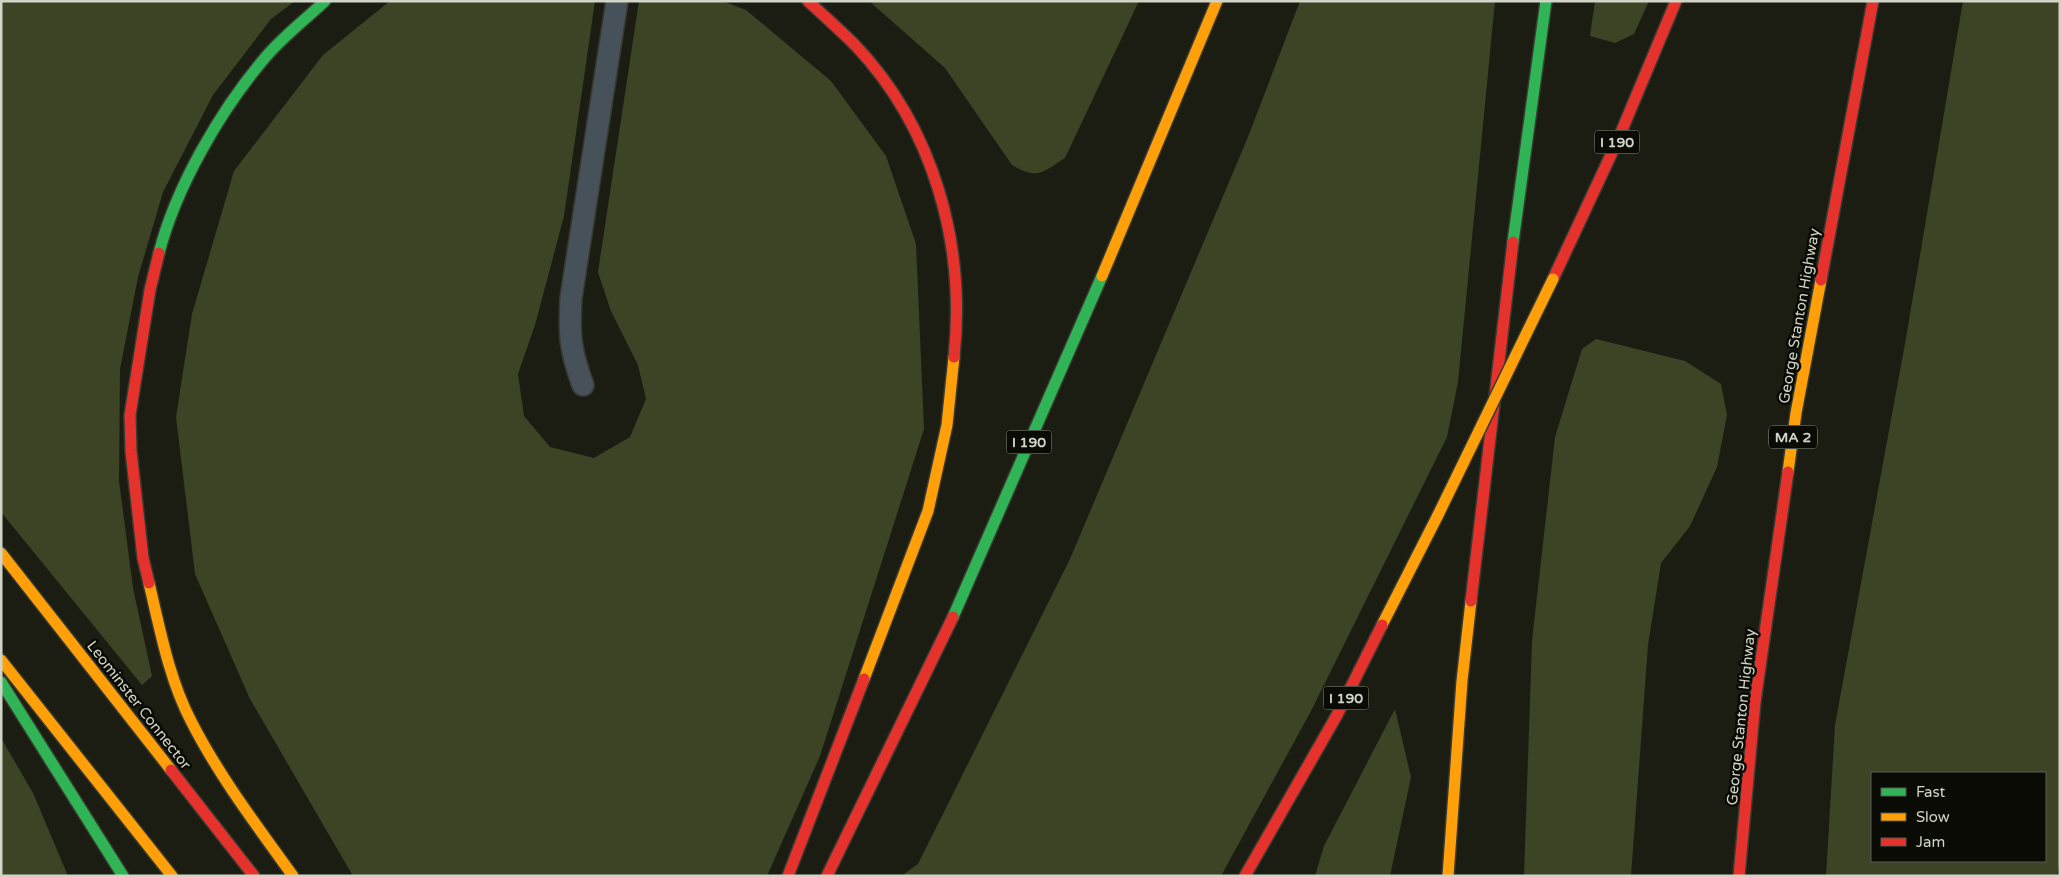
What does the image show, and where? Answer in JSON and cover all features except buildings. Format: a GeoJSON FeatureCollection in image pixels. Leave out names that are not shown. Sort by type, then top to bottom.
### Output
{"type":"FeatureCollection","features":[{"type":"Feature","properties":{"kind":"main road"},"geometry":{"type":"LineString","coordinates":[[293,876],[239,801],[190,720],[166,655],[143,558],[130,451],[130,415],[150,290],[166,228],[174,210],[208,138],[235,95],[265,57],[325,1]]}},
{"type":"Feature","properties":{"kind":"main road"},"geometry":{"type":"LineString","coordinates":[[788,876],[928,512],[947,425],[956,341],[957,290],[946,214],[936,178],[920,137],[890,90],[856,46],[818,8],[808,1]]}},
{"type":"Feature","properties":{"kind":"main road","name":"I 190"},"geometry":{"type":"LineString","coordinates":[[827,876],[950,623],[1107,264],[1218,1]]}},
{"type":"Feature","properties":{"kind":"main road"},"geometry":{"type":"LineString","coordinates":[[1448,876],[1462,681],[1519,193],[1546,1]]}},
{"type":"Feature","properties":{"kind":"main road","name":"I 190"},"geometry":{"type":"LineString","coordinates":[[1245,876],[1337,715],[1438,515],[1553,279],[1617,142],[1676,1]]}},
{"type":"Feature","properties":{"kind":"main road","name":"George Stanton Highway"},"geometry":{"type":"LineString","coordinates":[[1739,876],[1755,702],[1796,414],[1873,1]]}},
{"type":"Feature","properties":{"kind":"main road","name":"Leominster Connector"},"geometry":{"type":"LineString","coordinates":[[1,553],[254,876]]}},
{"type":"Feature","properties":{"kind":"main road"},"geometry":{"type":"LineString","coordinates":[[1,660],[172,876]]}},
{"type":"Feature","properties":{"kind":"main road"},"geometry":{"type":"LineString","coordinates":[[1,682],[123,876]]}},
{"type":"Feature","properties":{"kind":"lane"},"geometry":{"type":"LineString","coordinates":[[583,385],[574,361],[569,333],[571,298],[617,1]]}},
{"type":"Feature","properties":{"kind":"green space"},"geometry":{"type":"Polygon","coordinates":[[[1,1],[295,1],[271,19],[213,95],[163,192],[138,277],[120,369],[119,481],[133,588],[152,676],[142,685],[1,512],[1,1]]]}},
{"type":"Feature","properties":{"kind":"green space"},"geometry":{"type":"Polygon","coordinates":[[[390,1],[595,1],[564,216],[535,325],[518,374],[524,416],[550,447],[594,458],[630,437],[646,399],[638,365],[611,311],[598,272],[639,1],[722,1],[746,10],[831,81],[886,156],[916,244],[924,429],[820,756],[767,876],[353,876],[250,699],[195,574],[176,417],[192,314],[234,171],[323,55],[390,1]]]}},
{"type":"Feature","properties":{"kind":"green space"},"geometry":{"type":"Polygon","coordinates":[[[869,1],[1139,1],[1065,158],[1045,171],[1034,173],[1021,170],[1012,165],[945,68],[869,1]]]}},
{"type":"Feature","properties":{"kind":"green space"},"geometry":{"type":"Polygon","coordinates":[[[1300,1],[1495,1],[1458,382],[1447,437],[1311,711],[1221,876],[901,876],[918,864],[1070,559],[1248,137],[1300,1]]]}},
{"type":"Feature","properties":{"kind":"green space"},"geometry":{"type":"Polygon","coordinates":[[[1595,1],[1649,1],[1634,34],[1615,43],[1590,36],[1595,1]]]}},
{"type":"Feature","properties":{"kind":"green space"},"geometry":{"type":"Polygon","coordinates":[[[1963,1],[2060,1],[2060,859],[2057,876],[1826,876],[1835,725],[1906,338],[1963,1]]]}},
{"type":"Feature","properties":{"kind":"green space"},"geometry":{"type":"Polygon","coordinates":[[[1596,339],[1685,361],[1721,384],[1727,415],[1717,467],[1690,526],[1661,563],[1648,645],[1631,876],[1524,876],[1532,641],[1555,437],[1582,349],[1596,339]]]}},
{"type":"Feature","properties":{"kind":"green space"},"geometry":{"type":"Polygon","coordinates":[[[1395,709],[1411,777],[1390,876],[1315,876],[1324,846],[1395,709]]]}},
{"type":"Feature","properties":{"kind":"green space"},"geometry":{"type":"Polygon","coordinates":[[[1,738],[33,793],[68,876],[1,876],[1,738]]]}},
{"type":"Feature","properties":{"kind":"traffic: fast"},"geometry":{"type":"LineString","coordinates":[[159,253],[176,202],[188,176],[231,102],[271,51],[325,1]]}},
{"type":"Feature","properties":{"kind":"traffic: fast"},"geometry":{"type":"LineString","coordinates":[[1513,242],[1546,1]]}},
{"type":"Feature","properties":{"kind":"traffic: fast"},"geometry":{"type":"LineString","coordinates":[[953,617],[1102,276]]}},
{"type":"Feature","properties":{"kind":"traffic: fast"},"geometry":{"type":"LineString","coordinates":[[1,682],[123,876]]}},
{"type":"Feature","properties":{"kind":"traffic: slow"},"geometry":{"type":"LineString","coordinates":[[1102,276],[1217,1]]}},
{"type":"Feature","properties":{"kind":"traffic: slow"},"geometry":{"type":"LineString","coordinates":[[1438,515],[1553,279]]}},
{"type":"Feature","properties":{"kind":"traffic: slow"},"geometry":{"type":"LineString","coordinates":[[1788,472],[1796,413],[1821,280]]}},
{"type":"Feature","properties":{"kind":"traffic: slow"},"geometry":{"type":"LineString","coordinates":[[864,679],[928,511],[947,425],[954,357]]}},
{"type":"Feature","properties":{"kind":"traffic: slow"},"geometry":{"type":"LineString","coordinates":[[1382,625],[1438,515]]}},
{"type":"Feature","properties":{"kind":"traffic: slow"},"geometry":{"type":"LineString","coordinates":[[1,553],[171,770]]}},
{"type":"Feature","properties":{"kind":"traffic: slow"},"geometry":{"type":"LineString","coordinates":[[149,583],[161,636],[183,705],[226,781],[293,876]]}},
{"type":"Feature","properties":{"kind":"traffic: slow"},"geometry":{"type":"LineString","coordinates":[[1448,876],[1462,681],[1471,601]]}},
{"type":"Feature","properties":{"kind":"traffic: slow"},"geometry":{"type":"LineString","coordinates":[[1,660],[172,876]]}},
{"type":"Feature","properties":{"kind":"traffic: jam"},"geometry":{"type":"LineString","coordinates":[[808,1],[855,45],[882,78],[905,113],[924,151],[939,190],[949,231],[955,273],[954,357]]}},
{"type":"Feature","properties":{"kind":"traffic: jam"},"geometry":{"type":"LineString","coordinates":[[1553,279],[1617,142],[1676,1]]}},
{"type":"Feature","properties":{"kind":"traffic: jam"},"geometry":{"type":"LineString","coordinates":[[1821,280],[1873,1]]}},
{"type":"Feature","properties":{"kind":"traffic: jam"},"geometry":{"type":"LineString","coordinates":[[1471,601],[1513,242]]}},
{"type":"Feature","properties":{"kind":"traffic: jam"},"geometry":{"type":"LineString","coordinates":[[149,583],[143,558],[131,451],[130,415],[150,290],[159,253]]}},
{"type":"Feature","properties":{"kind":"traffic: jam"},"geometry":{"type":"LineString","coordinates":[[1739,876],[1755,702],[1788,472]]}},
{"type":"Feature","properties":{"kind":"traffic: jam"},"geometry":{"type":"LineString","coordinates":[[827,876],[953,617]]}},
{"type":"Feature","properties":{"kind":"traffic: jam"},"geometry":{"type":"LineString","coordinates":[[1245,876],[1337,715],[1382,625]]}},
{"type":"Feature","properties":{"kind":"traffic: jam"},"geometry":{"type":"LineString","coordinates":[[788,876],[864,679]]}},
{"type":"Feature","properties":{"kind":"traffic: jam"},"geometry":{"type":"LineString","coordinates":[[171,770],[254,876]]}}]}
